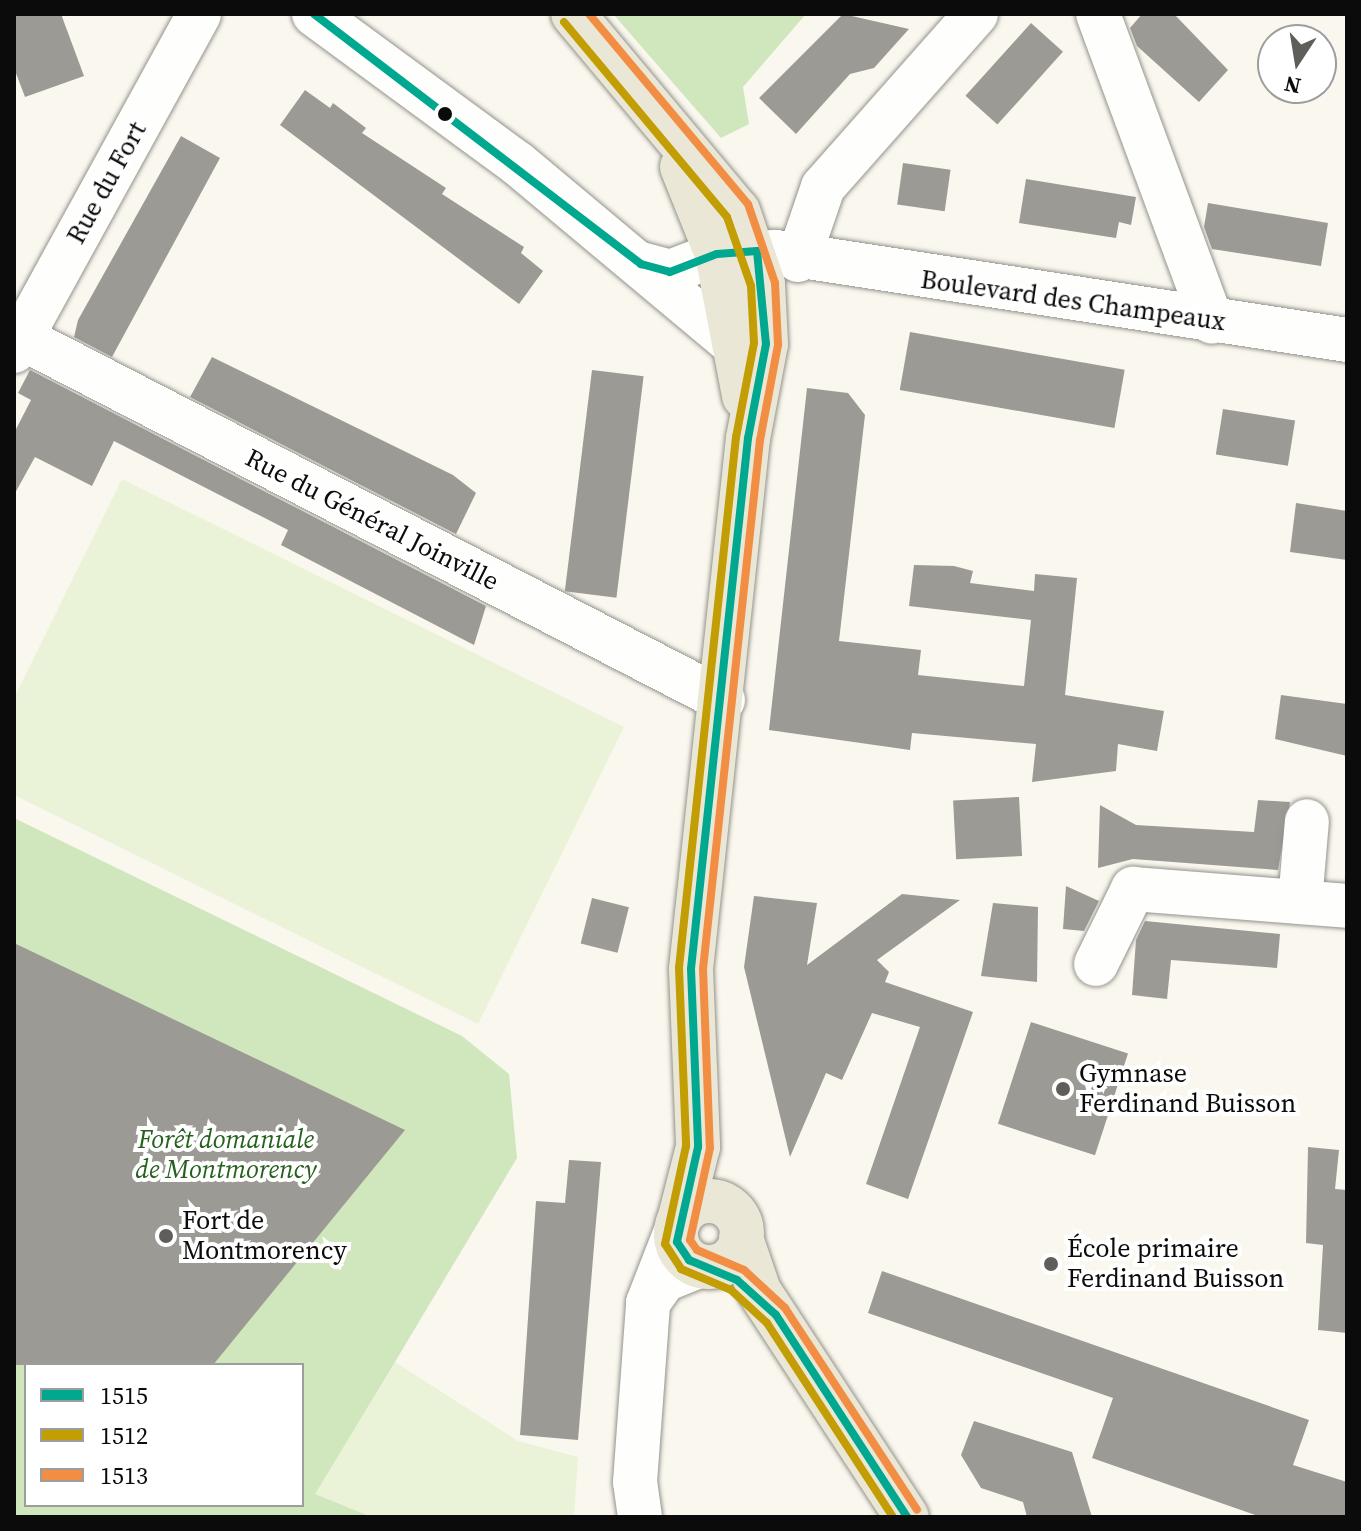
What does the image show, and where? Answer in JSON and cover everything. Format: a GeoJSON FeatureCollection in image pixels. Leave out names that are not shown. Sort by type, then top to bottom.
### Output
{"type":"FeatureCollection","features":[{"type":"Feature","properties":{"kind":"main road"},"geometry":{"type":"LineString","coordinates":[[573,14],[656,121],[699,201],[752,265],[766,344],[748,438],[723,700],[691,969],[698,1147],[690,1246]]}},
{"type":"Feature","properties":{"kind":"main road"},"geometry":{"type":"LineString","coordinates":[[748,438],[737,347],[752,265]]}},
{"type":"Feature","properties":{"kind":"main road"},"geometry":{"type":"LineString","coordinates":[[698,1147],[733,1222],[747,1267],[907,1517]]}},
{"type":"Feature","properties":{"kind":"main road"},"geometry":{"type":"LineString","coordinates":[[690,1246],[704,1202],[733,1222]]}},
{"type":"Feature","properties":{"kind":"main road"},"geometry":{"type":"LineString","coordinates":[[690,1246],[729,1260],[733,1222]]}},
{"type":"Feature","properties":{"kind":"main road"},"geometry":{"type":"LineString","coordinates":[[690,1246],[737,1280],[776,1315]]}},
{"type":"Feature","properties":{"kind":"street","name":"Rue du Fort"},"geometry":{"type":"LineString","coordinates":[[18,344],[199,14]]}},
{"type":"Feature","properties":{"kind":"street"},"geometry":{"type":"LineString","coordinates":[[314,14],[656,277],[737,347]]}},
{"type":"Feature","properties":{"kind":"street"},"geometry":{"type":"LineString","coordinates":[[656,277],[677,271],[752,265],[976,14]]}},
{"type":"Feature","properties":{"kind":"street"},"geometry":{"type":"LineString","coordinates":[[1098,14],[1212,322]]}},
{"type":"Feature","properties":{"kind":"street","name":"Boulevard des Champeaux"},"geometry":{"type":"LineString","coordinates":[[752,265],[1347,340]]}},
{"type":"Feature","properties":{"kind":"street","name":"Rue du Général Joinville"},"geometry":{"type":"LineString","coordinates":[[18,344],[723,700]]}},
{"type":"Feature","properties":{"kind":"street"},"geometry":{"type":"LineString","coordinates":[[1300,902],[1307,821]]}},
{"type":"Feature","properties":{"kind":"street"},"geometry":{"type":"LineString","coordinates":[[1096,964],[1133,889],[1347,906]]}},
{"type":"Feature","properties":{"kind":"street"},"geometry":{"type":"LineString","coordinates":[[640,1517],[635,1482],[648,1303],[690,1246]]}},
{"type":"Feature","properties":{"kind":"green space"},"geometry":{"type":"Polygon","coordinates":[[[613,14],[806,14],[743,87],[749,124],[721,138],[613,14]]]}},
{"type":"Feature","properties":{"kind":"green space"},"geometry":{"type":"Polygon","coordinates":[[[122,479],[624,727],[478,1024],[14,795],[14,698],[122,479]]]}},
{"type":"Feature","properties":{"kind":"green space","name":"Forêt domaniale de Montmorency"},"geometry":{"type":"Polygon","coordinates":[[[14,818],[462,1036],[509,1074],[517,1158],[316,1494],[372,1517],[14,1517],[14,818]]]}},
{"type":"Feature","properties":{"kind":"green space"},"geometry":{"type":"Polygon","coordinates":[[[395,1362],[518,1441],[578,1457],[574,1517],[372,1517],[315,1494],[395,1362]]]}},
{"type":"Feature","properties":{"kind":"building"},"geometry":{"type":"Polygon","coordinates":[[[14,14],[61,14],[84,76],[25,97],[14,68],[14,14]]]}},
{"type":"Feature","properties":{"kind":"building"},"geometry":{"type":"Polygon","coordinates":[[[843,14],[909,29],[874,68],[850,74],[796,134],[759,98],[843,14]]]}},
{"type":"Feature","properties":{"kind":"building"},"geometry":{"type":"Polygon","coordinates":[[[1142,14],[1174,14],[1228,70],[1199,102],[1137,46],[1130,28],[1142,14]]]}},
{"type":"Feature","properties":{"kind":"building"},"geometry":{"type":"Polygon","coordinates":[[[1031,23],[1063,52],[997,125],[965,96],[1031,23]]]}},
{"type":"Feature","properties":{"kind":"building"},"geometry":{"type":"Polygon","coordinates":[[[305,90],[330,108],[333,103],[366,128],[362,133],[446,188],[442,194],[524,247],[521,253],[543,271],[519,304],[280,125],[305,90]]]}},
{"type":"Feature","properties":{"kind":"building"},"geometry":{"type":"Polygon","coordinates":[[[181,136],[220,158],[112,357],[74,337],[78,320],[181,136]]]}},
{"type":"Feature","properties":{"kind":"building"},"geometry":{"type":"Polygon","coordinates":[[[903,163],[951,170],[945,211],[897,205],[903,163]]]}},
{"type":"Feature","properties":{"kind":"building"},"geometry":{"type":"Polygon","coordinates":[[[1026,179],[1136,197],[1131,225],[1119,222],[1116,238],[1019,223],[1026,179]]]}},
{"type":"Feature","properties":{"kind":"building"},"geometry":{"type":"Polygon","coordinates":[[[1208,203],[1328,223],[1321,266],[1212,249],[1204,227],[1208,203]]]}},
{"type":"Feature","properties":{"kind":"building"},"geometry":{"type":"Polygon","coordinates":[[[910,332],[1125,370],[1114,428],[900,390],[910,332]]]}},
{"type":"Feature","properties":{"kind":"building"},"geometry":{"type":"Polygon","coordinates":[[[212,357],[453,475],[476,493],[456,534],[190,397],[212,357]]]}},
{"type":"Feature","properties":{"kind":"building"},"geometry":{"type":"Polygon","coordinates":[[[30,370],[486,606],[474,645],[281,545],[288,530],[114,441],[92,486],[35,457],[14,495],[14,433],[31,400],[18,393],[30,370]]]}},
{"type":"Feature","properties":{"kind":"building"},"geometry":{"type":"Polygon","coordinates":[[[592,370],[644,376],[616,598],[565,591],[592,370]]]}},
{"type":"Feature","properties":{"kind":"building"},"geometry":{"type":"Polygon","coordinates":[[[807,388],[848,393],[865,415],[839,641],[921,650],[918,675],[1024,686],[1031,620],[909,606],[914,565],[954,566],[973,571],[970,583],[1034,591],[1035,574],[1077,578],[1065,695],[1164,711],[1157,751],[1118,744],[1116,771],[1032,782],[1036,744],[912,733],[910,750],[769,730],[807,388]]]}},
{"type":"Feature","properties":{"kind":"building"},"geometry":{"type":"Polygon","coordinates":[[[1223,409],[1295,420],[1288,466],[1216,454],[1223,409]]]}},
{"type":"Feature","properties":{"kind":"building"},"geometry":{"type":"Polygon","coordinates":[[[1296,503],[1347,511],[1347,560],[1290,552],[1296,503]]]}},
{"type":"Feature","properties":{"kind":"building"},"geometry":{"type":"Polygon","coordinates":[[[1281,695],[1347,704],[1347,756],[1275,739],[1281,695]]]}},
{"type":"Feature","properties":{"kind":"building"},"geometry":{"type":"Polygon","coordinates":[[[1019,797],[1022,856],[956,859],[953,800],[1019,797]]]}},
{"type":"Feature","properties":{"kind":"building"},"geometry":{"type":"Polygon","coordinates":[[[1258,800],[1290,802],[1278,870],[1133,859],[1098,868],[1100,805],[1136,825],[1254,832],[1258,800]]]}},
{"type":"Feature","properties":{"kind":"building"},"geometry":{"type":"Polygon","coordinates":[[[1066,886],[1099,901],[1084,931],[1063,929],[1066,886]]]}},
{"type":"Feature","properties":{"kind":"building"},"geometry":{"type":"Polygon","coordinates":[[[902,894],[960,900],[877,960],[889,972],[885,982],[973,1012],[908,1199],[866,1184],[920,1027],[872,1013],[842,1080],[826,1073],[790,1157],[744,967],[754,896],[817,903],[807,965],[902,894]]]}},
{"type":"Feature","properties":{"kind":"building"},"geometry":{"type":"Polygon","coordinates":[[[592,898],[629,907],[618,953],[581,944],[592,898]]]}},
{"type":"Feature","properties":{"kind":"building"},"geometry":{"type":"Polygon","coordinates":[[[993,903],[1038,907],[1037,982],[981,976],[993,903]]]}},
{"type":"Feature","properties":{"kind":"building"},"geometry":{"type":"Polygon","coordinates":[[[1145,921],[1280,934],[1277,968],[1171,960],[1167,999],[1132,995],[1136,940],[1145,921]]]}},
{"type":"Feature","properties":{"kind":"building","name":"Fort de Montmorency"},"geometry":{"type":"Polygon","coordinates":[[[14,943],[405,1130],[215,1363],[14,1365],[14,943]]]}},
{"type":"Feature","properties":{"kind":"building","name":"Gymnase Ferdinand Buisson"},"geometry":{"type":"Polygon","coordinates":[[[1031,1022],[1128,1054],[1095,1155],[998,1124],[1031,1022]]]}},
{"type":"Feature","properties":{"kind":"building"},"geometry":{"type":"Polygon","coordinates":[[[1308,1147],[1339,1150],[1335,1189],[1347,1190],[1347,1333],[1318,1330],[1323,1245],[1306,1243],[1308,1147]]]}},
{"type":"Feature","properties":{"kind":"building"},"geometry":{"type":"Polygon","coordinates":[[[569,1160],[601,1162],[578,1440],[520,1435],[536,1201],[565,1203],[569,1160]]]}},
{"type":"Feature","properties":{"kind":"building"},"geometry":{"type":"Polygon","coordinates":[[[882,1271],[1309,1420],[1293,1465],[1347,1482],[1347,1517],[1261,1517],[1092,1458],[1113,1398],[868,1313],[882,1271]]]}},
{"type":"Feature","properties":{"kind":"building"},"geometry":{"type":"Polygon","coordinates":[[[974,1421],[1072,1452],[1092,1517],[1027,1517],[1023,1502],[981,1488],[961,1455],[974,1421]]]}},
{"type":"Feature","properties":{"kind":"transit line","name":"1515"},"geometry":{"type":"LineString","coordinates":[[314,14],[641,264],[670,272],[717,254],[757,251],[766,344],[748,438],[691,969],[698,1147],[677,1242],[689,1260],[737,1280],[776,1315],[907,1517]]}},
{"type":"Feature","properties":{"kind":"transit line","name":"1513"},"geometry":{"type":"LineString","coordinates":[[589,14],[748,204],[775,283],[778,345],[760,440],[703,969],[710,1148],[690,1240],[697,1250],[744,1270],[785,1308],[917,1510]]}},
{"type":"Feature","properties":{"kind":"transit line","name":"1512"},"geometry":{"type":"LineString","coordinates":[[564,22],[727,217],[751,286],[754,343],[736,437],[679,968],[686,1146],[665,1244],[681,1269],[731,1290],[767,1323],[893,1517]]}},
{"type":"Feature","properties":{"kind":"place","name":"Gymnase Ferdinand Buisson"},"geometry":{"type":"Point","coordinates":[1063,1089]}},
{"type":"Feature","properties":{"kind":"place","name":"Fort de Montmorency"},"geometry":{"type":"Point","coordinates":[166,1236]}},
{"type":"Feature","properties":{"kind":"place","name":"École primaire Ferdinand Buisson"},"geometry":{"type":"Point","coordinates":[1051,1264]}}]}
